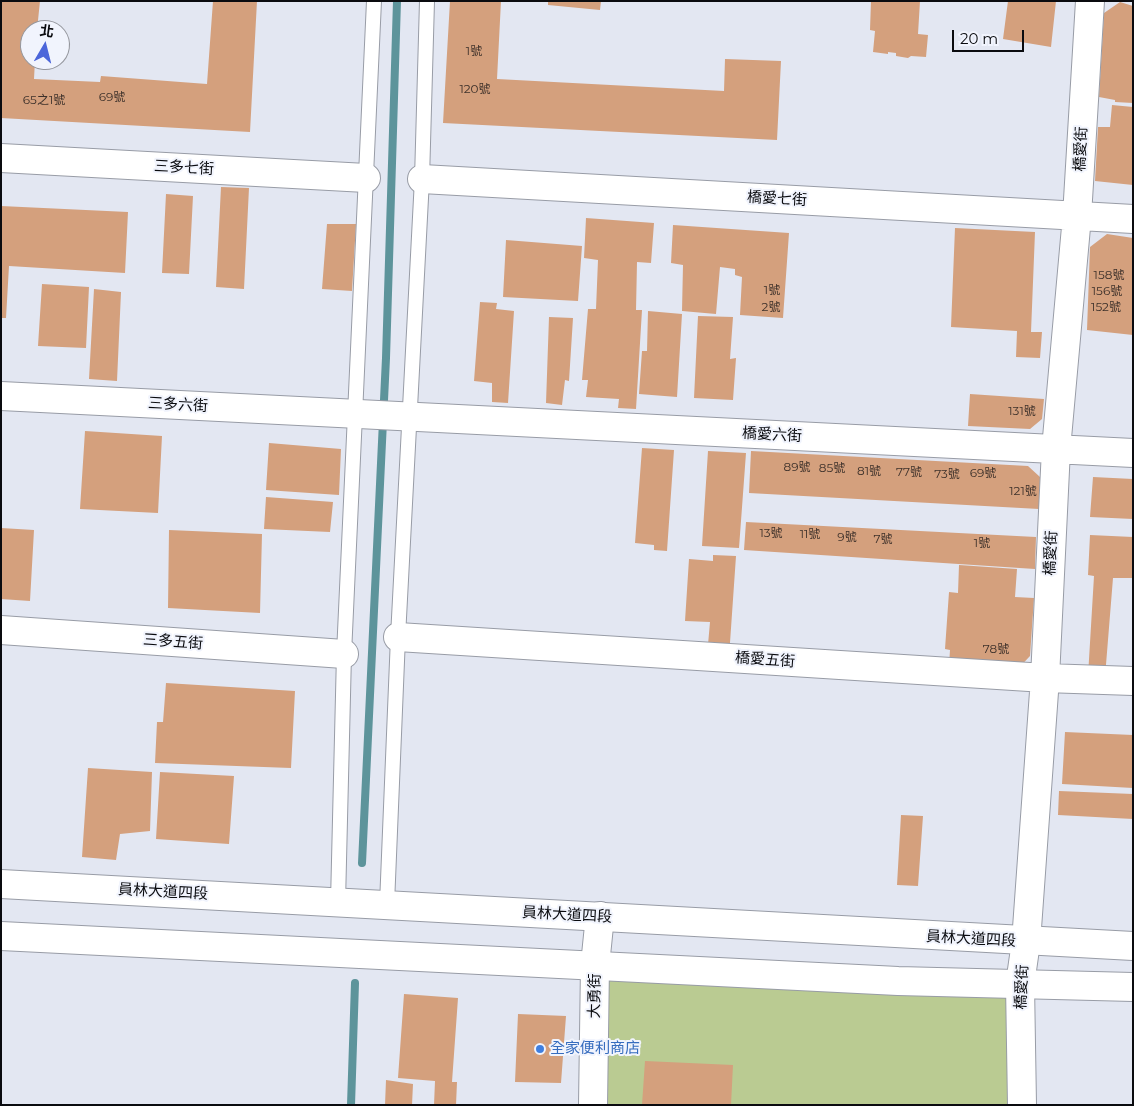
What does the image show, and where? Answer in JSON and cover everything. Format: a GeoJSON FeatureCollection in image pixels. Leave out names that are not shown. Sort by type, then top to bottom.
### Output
{"type":"FeatureCollection","features":[{"type":"Feature","properties":{"kind":"street","name":"橋愛街"},"geometry":{"type":"LineString","coordinates":[[1022,1105],[1020,984],[1026,942],[1045,678],[1056,449],[1077,216],[1090,1]]}},
{"type":"Feature","properties":{"kind":"street","name":"三多七街"},"geometry":{"type":"LineString","coordinates":[[1,158],[366,178]]}},
{"type":"Feature","properties":{"kind":"street","name":"橋愛七街"},"geometry":{"type":"LineString","coordinates":[[422,179],[1133,218]]}},
{"type":"Feature","properties":{"kind":"street","name":"三多六街"},"geometry":{"type":"LineString","coordinates":[[1,396],[411,417]]}},
{"type":"Feature","properties":{"kind":"street","name":"橋愛六街"},"geometry":{"type":"LineString","coordinates":[[411,417],[1133,453]]}},
{"type":"Feature","properties":{"kind":"street","name":"三多五街"},"geometry":{"type":"LineString","coordinates":[[1,630],[344,654]]}},
{"type":"Feature","properties":{"kind":"street","name":"橋愛五街"},"geometry":{"type":"LineString","coordinates":[[398,637],[1045,678],[1133,681]]}},
{"type":"Feature","properties":{"kind":"street","name":"員林大道四段"},"geometry":{"type":"LineString","coordinates":[[1,884],[600,916],[1026,942],[1133,946]]}},
{"type":"Feature","properties":{"kind":"street","name":"大勇街"},"geometry":{"type":"LineString","coordinates":[[593,1105],[595,966],[600,916]]}},
{"type":"Feature","properties":{"kind":"street"},"geometry":{"type":"LineString","coordinates":[[1,936],[595,966],[1133,987]]}},
{"type":"Feature","properties":{"kind":"lane"},"geometry":{"type":"LineString","coordinates":[[338,902],[344,654],[374,1]]}},
{"type":"Feature","properties":{"kind":"lane"},"geometry":{"type":"LineString","coordinates":[[387,904],[398,637],[422,179],[427,1]]}},
{"type":"Feature","properties":{"kind":"green space"},"geometry":{"type":"Polygon","coordinates":[[[595,965],[1020,984],[1022,1105],[593,1105],[595,965]]]}},
{"type":"Feature","properties":{"kind":"building"},"geometry":{"type":"Polygon","coordinates":[[[1,1],[40,1],[38,20],[20,20],[20,70],[34,70],[34,79],[100,82],[101,76],[207,84],[213,1],[257,1],[250,132],[1,118],[1,1]]]}},
{"type":"Feature","properties":{"kind":"building"},"geometry":{"type":"Polygon","coordinates":[[[450,1],[501,1],[497,79],[724,91],[725,59],[781,61],[777,140],[443,123],[450,1]]]}},
{"type":"Feature","properties":{"kind":"building"},"geometry":{"type":"Polygon","coordinates":[[[548,1],[601,1],[600,10],[548,5],[548,1]]]}},
{"type":"Feature","properties":{"kind":"building"},"geometry":{"type":"Polygon","coordinates":[[[871,1],[920,1],[918,34],[928,35],[926,57],[911,56],[908,58],[896,56],[896,53],[873,52],[875,31],[870,30],[871,1]]]}},
{"type":"Feature","properties":{"kind":"building"},"geometry":{"type":"Polygon","coordinates":[[[1008,1],[1056,1],[1051,47],[1003,39],[1008,1]]]}},
{"type":"Feature","properties":{"kind":"building"},"geometry":{"type":"Polygon","coordinates":[[[1120,2],[1133,6],[1133,103],[1115,102],[1115,100],[1099,97],[1104,13],[1120,2]]]}},
{"type":"Feature","properties":{"kind":"building"},"geometry":{"type":"Polygon","coordinates":[[[1112,105],[1133,107],[1133,185],[1095,181],[1098,127],[1110,127],[1112,105]]]}},
{"type":"Feature","properties":{"kind":"building"},"geometry":{"type":"Polygon","coordinates":[[[221,187],[249,188],[244,289],[216,287],[221,187]]]}},
{"type":"Feature","properties":{"kind":"building"},"geometry":{"type":"Polygon","coordinates":[[[166,194],[193,196],[189,274],[162,273],[166,194]]]}},
{"type":"Feature","properties":{"kind":"building"},"geometry":{"type":"Polygon","coordinates":[[[1,206],[128,212],[125,273],[9,266],[6,318],[1,318],[1,206]]]}},
{"type":"Feature","properties":{"kind":"building"},"geometry":{"type":"Polygon","coordinates":[[[586,218],[654,223],[651,263],[637,262],[636,310],[642,310],[636,409],[618,408],[619,399],[586,397],[588,380],[582,380],[588,309],[596,309],[598,260],[584,258],[586,218]]]}},
{"type":"Feature","properties":{"kind":"building"},"geometry":{"type":"Polygon","coordinates":[[[327,224],[356,224],[352,291],[322,289],[327,224]]]}},
{"type":"Feature","properties":{"kind":"building"},"geometry":{"type":"Polygon","coordinates":[[[673,225],[789,233],[783,318],[740,315],[742,277],[735,275],[735,269],[720,267],[716,314],[682,311],[683,265],[671,263],[673,225]]]}},
{"type":"Feature","properties":{"kind":"building"},"geometry":{"type":"Polygon","coordinates":[[[955,228],[1035,232],[1031,332],[1042,332],[1040,358],[1016,357],[1017,331],[951,327],[955,228]]]}},
{"type":"Feature","properties":{"kind":"building"},"geometry":{"type":"Polygon","coordinates":[[[1107,234],[1133,238],[1133,335],[1087,330],[1090,247],[1107,234]]]}},
{"type":"Feature","properties":{"kind":"building"},"geometry":{"type":"Polygon","coordinates":[[[506,240],[582,246],[578,301],[503,297],[506,240]]]}},
{"type":"Feature","properties":{"kind":"building"},"geometry":{"type":"Polygon","coordinates":[[[42,284],[89,287],[86,348],[38,346],[42,284]]]}},
{"type":"Feature","properties":{"kind":"building"},"geometry":{"type":"Polygon","coordinates":[[[94,289],[121,292],[117,381],[89,379],[94,289]]]}},
{"type":"Feature","properties":{"kind":"building"},"geometry":{"type":"Polygon","coordinates":[[[480,302],[497,303],[496,309],[514,311],[508,403],[492,402],[492,383],[474,381],[480,302]]]}},
{"type":"Feature","properties":{"kind":"building"},"geometry":{"type":"Polygon","coordinates":[[[648,311],[682,314],[677,397],[639,394],[642,351],[647,351],[648,311]]]}},
{"type":"Feature","properties":{"kind":"building"},"geometry":{"type":"Polygon","coordinates":[[[698,316],[733,317],[730,359],[736,358],[733,400],[694,398],[698,316]]]}},
{"type":"Feature","properties":{"kind":"building"},"geometry":{"type":"Polygon","coordinates":[[[549,317],[573,318],[569,381],[565,380],[562,405],[546,403],[549,317]]]}},
{"type":"Feature","properties":{"kind":"building"},"geometry":{"type":"Polygon","coordinates":[[[970,394],[1044,399],[1042,419],[1030,429],[968,426],[970,394]]]}},
{"type":"Feature","properties":{"kind":"building"},"geometry":{"type":"Polygon","coordinates":[[[85,431],[162,436],[158,513],[80,509],[85,431]]]}},
{"type":"Feature","properties":{"kind":"building"},"geometry":{"type":"Polygon","coordinates":[[[269,443],[341,449],[339,495],[266,490],[269,443]]]}},
{"type":"Feature","properties":{"kind":"building"},"geometry":{"type":"Polygon","coordinates":[[[642,448],[674,450],[667,551],[654,550],[654,545],[635,543],[642,448]]]}},
{"type":"Feature","properties":{"kind":"building"},"geometry":{"type":"Polygon","coordinates":[[[708,451],[746,453],[739,548],[702,546],[708,451]]]}},
{"type":"Feature","properties":{"kind":"building"},"geometry":{"type":"Polygon","coordinates":[[[751,451],[1028,466],[1040,477],[1039,509],[749,493],[751,451]]]}},
{"type":"Feature","properties":{"kind":"building"},"geometry":{"type":"Polygon","coordinates":[[[1093,477],[1133,479],[1133,519],[1090,517],[1093,477]]]}},
{"type":"Feature","properties":{"kind":"building"},"geometry":{"type":"Polygon","coordinates":[[[266,497],[333,502],[330,532],[264,529],[266,497]]]}},
{"type":"Feature","properties":{"kind":"building"},"geometry":{"type":"Polygon","coordinates":[[[746,522],[1036,537],[1035,569],[744,550],[746,522]]]}},
{"type":"Feature","properties":{"kind":"building"},"geometry":{"type":"Polygon","coordinates":[[[1,528],[34,530],[30,601],[1,599],[1,528]]]}},
{"type":"Feature","properties":{"kind":"building"},"geometry":{"type":"Polygon","coordinates":[[[169,530],[262,534],[260,613],[168,608],[169,530]]]}},
{"type":"Feature","properties":{"kind":"building"},"geometry":{"type":"Polygon","coordinates":[[[1090,535],[1133,537],[1133,578],[1113,578],[1105,677],[1088,676],[1094,576],[1088,575],[1090,535]]]}},
{"type":"Feature","properties":{"kind":"building"},"geometry":{"type":"Polygon","coordinates":[[[713,555],[736,556],[729,657],[707,656],[710,622],[685,621],[689,559],[713,561],[713,555]]]}},
{"type":"Feature","properties":{"kind":"building"},"geometry":{"type":"Polygon","coordinates":[[[959,565],[1017,569],[1015,597],[1034,598],[1030,656],[1014,673],[949,666],[950,650],[945,649],[949,592],[958,593],[959,565]]]}},
{"type":"Feature","properties":{"kind":"building"},"geometry":{"type":"Polygon","coordinates":[[[166,683],[295,691],[291,768],[155,763],[157,722],[163,722],[166,683]]]}},
{"type":"Feature","properties":{"kind":"building"},"geometry":{"type":"Polygon","coordinates":[[[1065,732],[1133,735],[1133,788],[1062,784],[1065,732]]]}},
{"type":"Feature","properties":{"kind":"building"},"geometry":{"type":"Polygon","coordinates":[[[88,768],[152,772],[150,831],[120,834],[116,860],[82,857],[88,768]]]}},
{"type":"Feature","properties":{"kind":"building"},"geometry":{"type":"Polygon","coordinates":[[[160,772],[234,776],[229,844],[156,839],[160,772]]]}},
{"type":"Feature","properties":{"kind":"building"},"geometry":{"type":"Polygon","coordinates":[[[1059,791],[1133,794],[1133,819],[1058,815],[1059,791]]]}},
{"type":"Feature","properties":{"kind":"building"},"geometry":{"type":"Polygon","coordinates":[[[901,815],[923,816],[918,886],[897,885],[901,815]]]}},
{"type":"Feature","properties":{"kind":"building"},"geometry":{"type":"Polygon","coordinates":[[[404,994],[458,998],[452,1082],[457,1082],[456,1105],[434,1105],[435,1081],[398,1078],[404,994]]]}},
{"type":"Feature","properties":{"kind":"building","name":"全家便利商店"},"geometry":{"type":"Polygon","coordinates":[[[518,1014],[566,1016],[561,1083],[515,1082],[518,1014]]]}},
{"type":"Feature","properties":{"kind":"building"},"geometry":{"type":"Polygon","coordinates":[[[645,1061],[733,1065],[731,1105],[642,1105],[645,1061]]]}},
{"type":"Feature","properties":{"kind":"building"},"geometry":{"type":"Polygon","coordinates":[[[386,1080],[413,1084],[412,1105],[385,1105],[386,1080]]]}},
{"type":"Feature","properties":{"kind":"waterway"},"geometry":{"type":"LineString","coordinates":[[362,863],[386,358],[397,1]]}},
{"type":"Feature","properties":{"kind":"waterway"},"geometry":{"type":"LineString","coordinates":[[351,1105],[355,983]]}},
{"type":"Feature","properties":{"kind":"place","name":"全家便利商店"},"geometry":{"type":"Point","coordinates":[540,1049]}}]}
